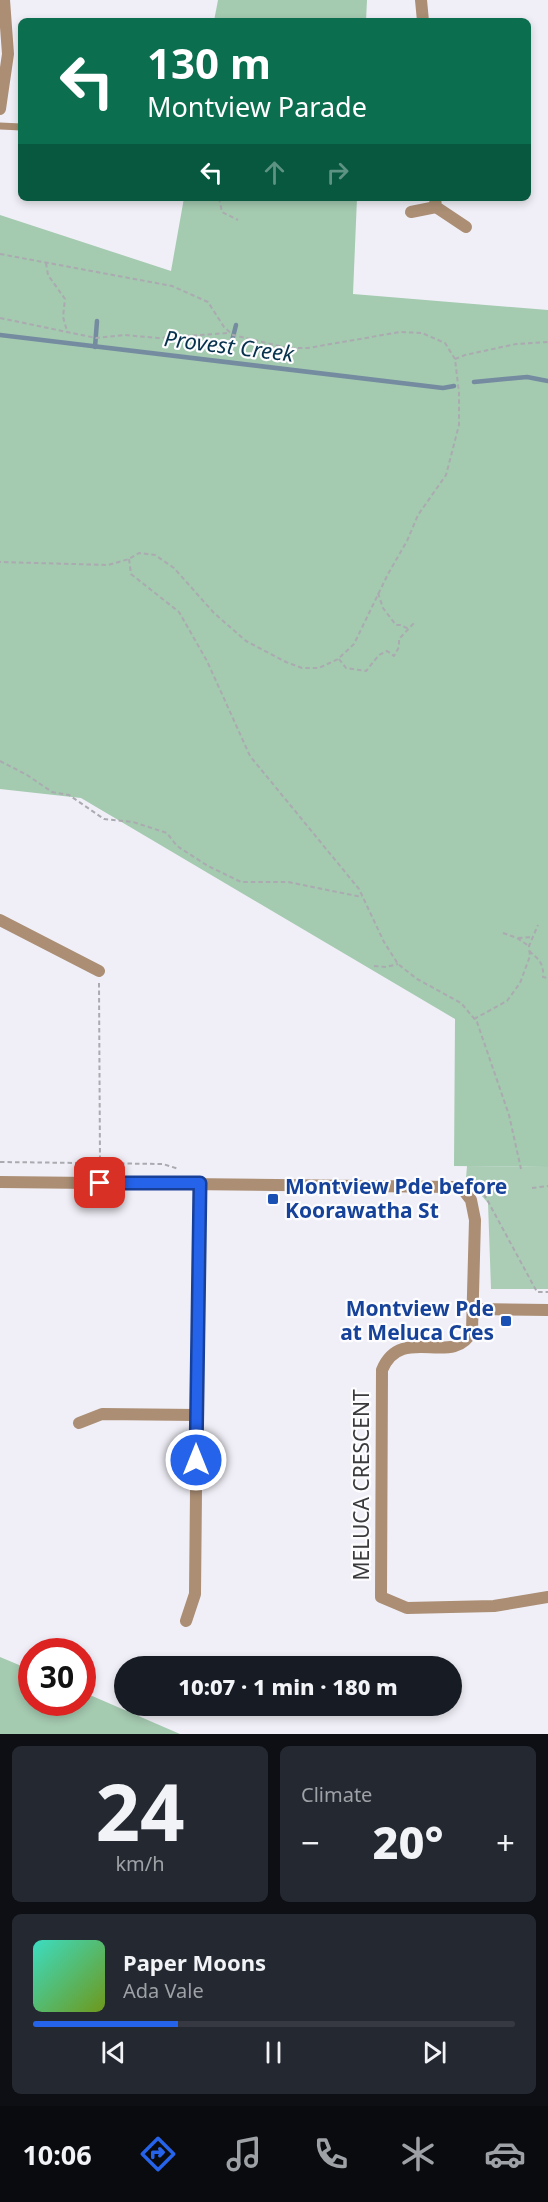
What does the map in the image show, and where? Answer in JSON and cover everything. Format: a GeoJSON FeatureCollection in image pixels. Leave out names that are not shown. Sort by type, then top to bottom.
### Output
{"type":"FeatureCollection","features":[{"type":"Feature","properties":{"kind":"street"},"geometry":{"type":"LineString","coordinates":[[0,109],[8,54],[4,0]]}},
{"type":"Feature","properties":{"kind":"street"},"geometry":{"type":"LineString","coordinates":[[421,0],[423,18]]}},
{"type":"Feature","properties":{"kind":"street"},"geometry":{"type":"LineString","coordinates":[[411,212],[435,202],[466,227]]}},
{"type":"Feature","properties":{"kind":"street"},"geometry":{"type":"LineString","coordinates":[[0,920],[99,971]]}},
{"type":"Feature","properties":{"kind":"street"},"geometry":{"type":"LineString","coordinates":[[0,1182],[455,1187],[464,1191],[471,1200],[475,1221],[473,1309],[548,1310]]}},
{"type":"Feature","properties":{"kind":"street"},"geometry":{"type":"LineString","coordinates":[[186,1621],[195,1594],[200,1183]]}},
{"type":"Feature","properties":{"kind":"street","name":"MELUCA CRESCENT"},"geometry":{"type":"LineString","coordinates":[[473,1309],[472,1331],[463,1344],[399,1349],[386,1361],[382,1370],[381,1597],[407,1608],[494,1606],[548,1597]]}},
{"type":"Feature","properties":{"kind":"street"},"geometry":{"type":"LineString","coordinates":[[79,1423],[102,1414],[197,1415]]}},
{"type":"Feature","properties":{"kind":"lane"},"geometry":{"type":"LineString","coordinates":[[0,126],[18,127]]}},
{"type":"Feature","properties":{"kind":"path"},"geometry":{"type":"LineString","coordinates":[[220,201],[222,212],[238,220]]}},
{"type":"Feature","properties":{"kind":"path"},"geometry":{"type":"LineString","coordinates":[[0,254],[172,286],[208,303],[229,332]]}},
{"type":"Feature","properties":{"kind":"path"},"geometry":{"type":"LineString","coordinates":[[46,262],[48,275],[65,299],[63,317],[67,331]]}},
{"type":"Feature","properties":{"kind":"path"},"geometry":{"type":"LineString","coordinates":[[0,318],[96,338],[124,335],[158,338],[229,332],[253,341],[287,348],[308,348],[400,332],[422,333],[445,343],[455,359],[459,393],[459,425],[446,475],[418,515],[354,644],[338,658],[319,668],[303,668],[286,662],[246,640],[214,613],[174,568],[155,555],[139,553],[129,559],[108,565],[0,562]]}},
{"type":"Feature","properties":{"kind":"path"},"geometry":{"type":"LineString","coordinates":[[455,359],[465,354],[516,344],[548,342]]}},
{"type":"Feature","properties":{"kind":"path"},"geometry":{"type":"LineString","coordinates":[[129,559],[131,574],[179,612],[207,661],[250,756],[359,890],[384,942],[398,964],[417,979],[461,1003],[474,1019],[509,1115],[521,1168]]}},
{"type":"Feature","properties":{"kind":"path"},"geometry":{"type":"LineString","coordinates":[[378,593],[383,608],[396,625],[409,629]]}},
{"type":"Feature","properties":{"kind":"path"},"geometry":{"type":"LineString","coordinates":[[338,658],[346,668],[366,671],[379,655],[387,651],[394,656],[399,648],[399,639],[414,623]]}},
{"type":"Feature","properties":{"kind":"path"},"geometry":{"type":"LineString","coordinates":[[0,761],[27,775],[52,792],[69,795],[104,819],[134,822],[167,833],[177,846],[208,866],[241,882],[288,882],[362,897]]}},
{"type":"Feature","properties":{"kind":"path"},"geometry":{"type":"LineString","coordinates":[[474,1019],[507,1001],[520,983],[530,956],[529,946],[538,925]]}},
{"type":"Feature","properties":{"kind":"path"},"geometry":{"type":"LineString","coordinates":[[503,933],[529,946]]}},
{"type":"Feature","properties":{"kind":"path"},"geometry":{"type":"LineString","coordinates":[[517,938],[533,937]]}},
{"type":"Feature","properties":{"kind":"path"},"geometry":{"type":"LineString","coordinates":[[530,951],[542,962],[543,977],[548,978]]}},
{"type":"Feature","properties":{"kind":"path"},"geometry":{"type":"LineString","coordinates":[[374,966],[386,967],[398,964]]}},
{"type":"Feature","properties":{"kind":"path"},"geometry":{"type":"LineString","coordinates":[[99,971],[100,1163]]}},
{"type":"Feature","properties":{"kind":"path"},"geometry":{"type":"LineString","coordinates":[[0,1162],[163,1164],[184,1171]]}},
{"type":"Feature","properties":{"kind":"path"},"geometry":{"type":"LineString","coordinates":[[532,1188],[548,1186]]}},
{"type":"Feature","properties":{"kind":"path"},"geometry":{"type":"LineString","coordinates":[[480,1189],[537,1292],[548,1292]]}},
{"type":"Feature","properties":{"kind":"green space"},"geometry":{"type":"Polygon","coordinates":[[[218,0],[367,0],[366,18],[215,18],[218,0]]]}},
{"type":"Feature","properties":{"kind":"green space"},"geometry":{"type":"Polygon","coordinates":[[[183,201],[357,201],[353,294],[548,310],[548,1167],[454,1166],[455,1019],[81,798],[0,789],[0,215],[171,271],[183,201]]]}},
{"type":"Feature","properties":{"kind":"green space"},"geometry":{"type":"Polygon","coordinates":[[[467,1166],[548,1167],[548,1289],[491,1289],[488,1203],[466,1178],[467,1166]]]}},
{"type":"Feature","properties":{"kind":"green space"},"geometry":{"type":"Polygon","coordinates":[[[0,1657],[18,1665],[18,1716],[96,1716],[96,1698],[114,1705],[114,1716],[138,1716],[180,1734],[0,1734],[0,1657]]]}},
{"type":"Feature","properties":{"kind":"waterway"},"geometry":{"type":"LineString","coordinates":[[95,347],[97,321]]}},
{"type":"Feature","properties":{"kind":"waterway"},"geometry":{"type":"LineString","coordinates":[[232,341],[236,325]]}},
{"type":"Feature","properties":{"kind":"waterway","name":"Provest Creek"},"geometry":{"type":"LineString","coordinates":[[0,335],[443,388],[454,386]]}},
{"type":"Feature","properties":{"kind":"waterway","name":"Provest Creek"},"geometry":{"type":"LineString","coordinates":[[474,382],[527,377],[548,381]]}},
{"type":"Feature","properties":{"kind":"place","name":"Montview Pde before Koorawatha St"},"geometry":{"type":"Point","coordinates":[273,1199]}},
{"type":"Feature","properties":{"kind":"place","name":"Montview Pde at Meluca Cres"},"geometry":{"type":"Point","coordinates":[506,1321]}},
{"type":"Feature","properties":{"kind":"route"},"geometry":{"type":"LineString","coordinates":[[100,1183],[200,1183],[196,1460]]}}]}
